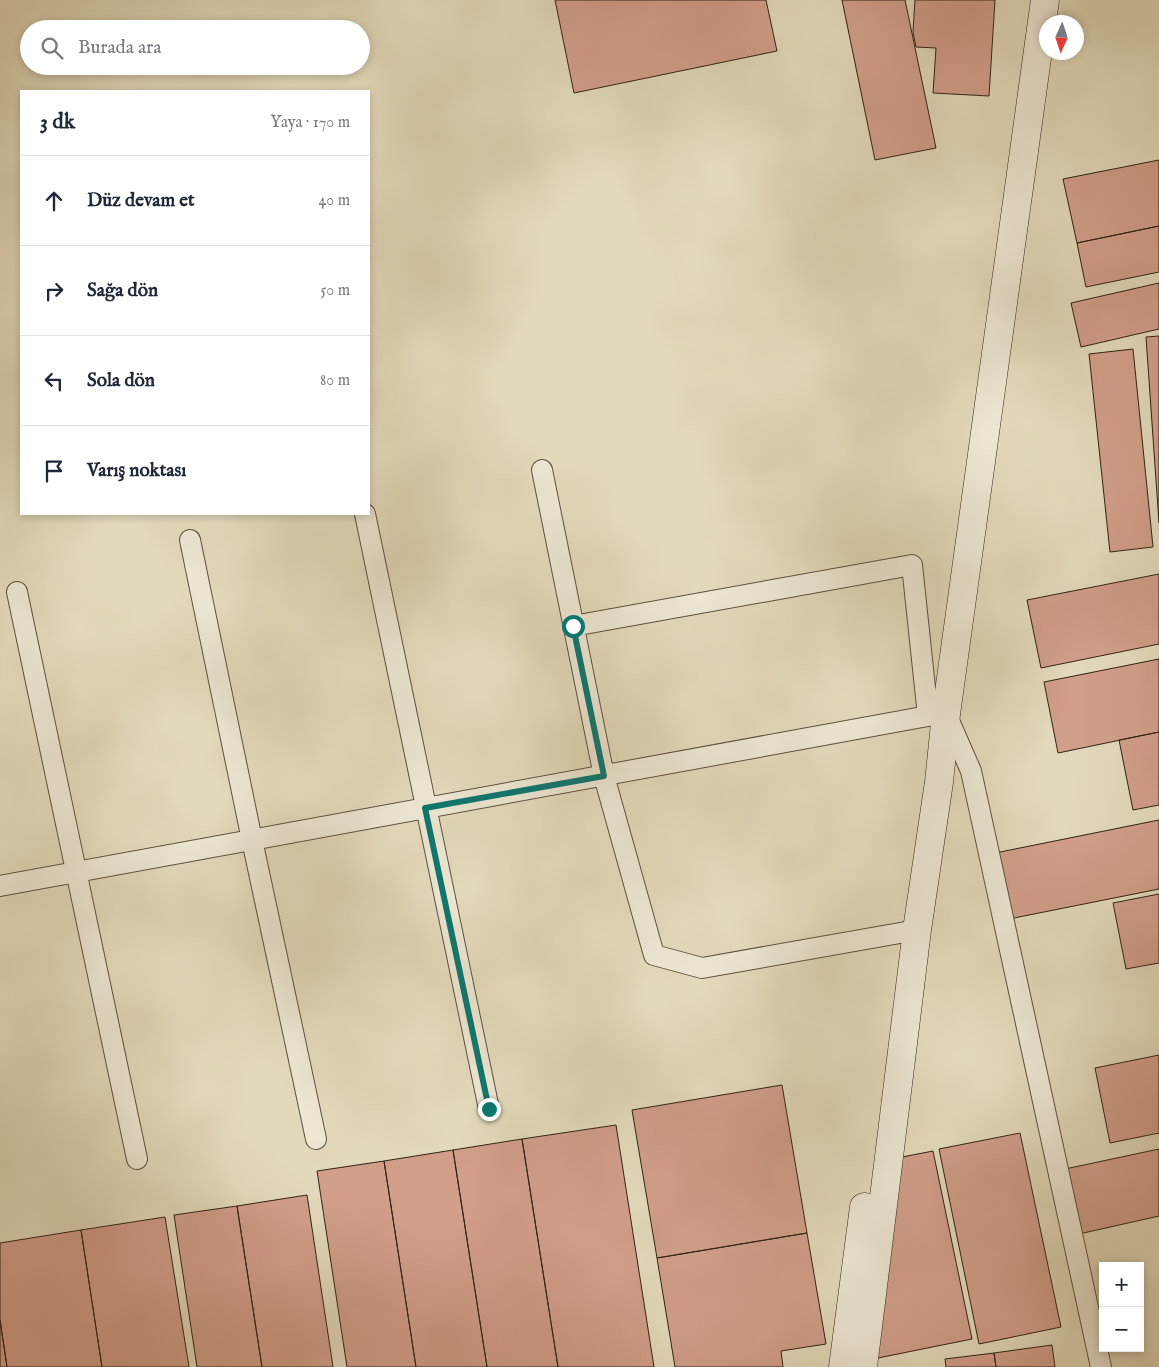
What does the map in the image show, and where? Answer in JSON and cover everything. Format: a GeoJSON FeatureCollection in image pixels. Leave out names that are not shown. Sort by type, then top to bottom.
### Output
{"type":"FeatureCollection","features":[{"type":"Feature","properties":{"kind":"street"},"geometry":{"type":"LineString","coordinates":[[1045,0],[937,715],[971,771],[1101,1367]]}},
{"type":"Feature","properties":{"kind":"street"},"geometry":{"type":"LineString","coordinates":[[542,470],[604,776],[654,955],[702,968],[908,932]]}},
{"type":"Feature","properties":{"kind":"street"},"geometry":{"type":"LineString","coordinates":[[365,515],[489,1109]]}},
{"type":"Feature","properties":{"kind":"street"},"geometry":{"type":"LineString","coordinates":[[190,540],[316,1139]]}},
{"type":"Feature","properties":{"kind":"street"},"geometry":{"type":"LineString","coordinates":[[573,626],[912,565],[937,715],[938,782],[908,932],[843,1367]]}},
{"type":"Feature","properties":{"kind":"street"},"geometry":{"type":"LineString","coordinates":[[17,592],[137,1159]]}},
{"type":"Feature","properties":{"kind":"street"},"geometry":{"type":"LineString","coordinates":[[0,886],[937,715]]}},
{"type":"Feature","properties":{"kind":"street"},"geometry":{"type":"LineString","coordinates":[[863,1367],[908,932]]}},
{"type":"Feature","properties":{"kind":"building"},"geometry":{"type":"Polygon","coordinates":[[[555,0],[766,0],[777,51],[574,93],[555,0]]]}},
{"type":"Feature","properties":{"kind":"building"},"geometry":{"type":"Polygon","coordinates":[[[842,0],[905,0],[936,148],[875,160],[842,0]]]}},
{"type":"Feature","properties":{"kind":"building"},"geometry":{"type":"Polygon","coordinates":[[[915,0],[995,0],[989,96],[933,93],[936,48],[916,47],[913,32],[915,0]]]}},
{"type":"Feature","properties":{"kind":"building"},"geometry":{"type":"Polygon","coordinates":[[[1159,160],[1159,226],[1077,243],[1063,179],[1159,160]]]}},
{"type":"Feature","properties":{"kind":"building"},"geometry":{"type":"Polygon","coordinates":[[[1159,226],[1159,272],[1086,287],[1077,243],[1159,226]]]}},
{"type":"Feature","properties":{"kind":"building"},"geometry":{"type":"Polygon","coordinates":[[[1159,283],[1159,329],[1081,347],[1071,303],[1159,283]]]}},
{"type":"Feature","properties":{"kind":"building"},"geometry":{"type":"Polygon","coordinates":[[[1159,336],[1159,523],[1146,337],[1159,336]]]}},
{"type":"Feature","properties":{"kind":"building"},"geometry":{"type":"Polygon","coordinates":[[[1133,349],[1153,547],[1110,552],[1089,354],[1133,349]]]}},
{"type":"Feature","properties":{"kind":"building"},"geometry":{"type":"Polygon","coordinates":[[[1159,574],[1159,644],[1041,668],[1027,600],[1159,574]]]}},
{"type":"Feature","properties":{"kind":"building"},"geometry":{"type":"Polygon","coordinates":[[[1159,659],[1159,732],[1058,753],[1044,682],[1159,659]]]}},
{"type":"Feature","properties":{"kind":"building"},"geometry":{"type":"Polygon","coordinates":[[[1159,732],[1159,805],[1133,810],[1119,740],[1159,732]]]}},
{"type":"Feature","properties":{"kind":"building"},"geometry":{"type":"Polygon","coordinates":[[[1159,820],[1159,889],[1009,919],[995,853],[1159,820]]]}},
{"type":"Feature","properties":{"kind":"building"},"geometry":{"type":"Polygon","coordinates":[[[1159,894],[1159,963],[1126,969],[1113,903],[1159,894]]]}},
{"type":"Feature","properties":{"kind":"building"},"geometry":{"type":"Polygon","coordinates":[[[1159,1055],[1159,1133],[1110,1143],[1095,1068],[1159,1055]]]}},
{"type":"Feature","properties":{"kind":"building"},"geometry":{"type":"Polygon","coordinates":[[[782,1085],[807,1233],[657,1258],[632,1110],[782,1085]]]}},
{"type":"Feature","properties":{"kind":"building"},"geometry":{"type":"Polygon","coordinates":[[[616,1125],[654,1367],[558,1367],[522,1139],[616,1125]]]}},
{"type":"Feature","properties":{"kind":"building"},"geometry":{"type":"Polygon","coordinates":[[[1020,1133],[1061,1327],[979,1344],[939,1149],[1020,1133]]]}},
{"type":"Feature","properties":{"kind":"building"},"geometry":{"type":"Polygon","coordinates":[[[522,1139],[558,1367],[487,1367],[453,1150],[522,1139]]]}},
{"type":"Feature","properties":{"kind":"building"},"geometry":{"type":"Polygon","coordinates":[[[1159,1149],[1159,1216],[1079,1234],[1065,1169],[1159,1149]]]}},
{"type":"Feature","properties":{"kind":"building"},"geometry":{"type":"Polygon","coordinates":[[[453,1150],[487,1367],[416,1367],[384,1161],[453,1150]]]}},
{"type":"Feature","properties":{"kind":"building"},"geometry":{"type":"Polygon","coordinates":[[[933,1151],[972,1339],[868,1360],[897,1158],[933,1151]]]}},
{"type":"Feature","properties":{"kind":"building"},"geometry":{"type":"Polygon","coordinates":[[[384,1161],[416,1367],[347,1367],[317,1171],[384,1161]]]}},
{"type":"Feature","properties":{"kind":"building"},"geometry":{"type":"Polygon","coordinates":[[[307,1195],[333,1367],[262,1367],[237,1206],[307,1195]]]}},
{"type":"Feature","properties":{"kind":"building"},"geometry":{"type":"Polygon","coordinates":[[[237,1206],[262,1367],[197,1367],[174,1215],[237,1206]]]}},
{"type":"Feature","properties":{"kind":"building"},"geometry":{"type":"Polygon","coordinates":[[[165,1217],[189,1367],[102,1367],[81,1230],[165,1217]]]}},
{"type":"Feature","properties":{"kind":"building"},"geometry":{"type":"Polygon","coordinates":[[[81,1230],[102,1367],[7,1367],[0,1320],[0,1243],[81,1230]]]}},
{"type":"Feature","properties":{"kind":"building"},"geometry":{"type":"Polygon","coordinates":[[[807,1233],[826,1344],[781,1351],[783,1367],[675,1367],[657,1258],[807,1233]]]}},
{"type":"Feature","properties":{"kind":"building"},"geometry":{"type":"Polygon","coordinates":[[[0,1320],[7,1367],[0,1367],[0,1320]]]}},
{"type":"Feature","properties":{"kind":"building"},"geometry":{"type":"Polygon","coordinates":[[[1052,1345],[1055,1367],[996,1367],[994,1353],[1052,1345]]]}},
{"type":"Feature","properties":{"kind":"building"},"geometry":{"type":"Polygon","coordinates":[[[994,1353],[996,1367],[946,1367],[945,1359],[994,1353]]]}},
{"type":"Feature","properties":{"kind":"route"},"geometry":{"type":"LineString","coordinates":[[489,1109],[425,808],[604,776],[573,626]]}}]}
